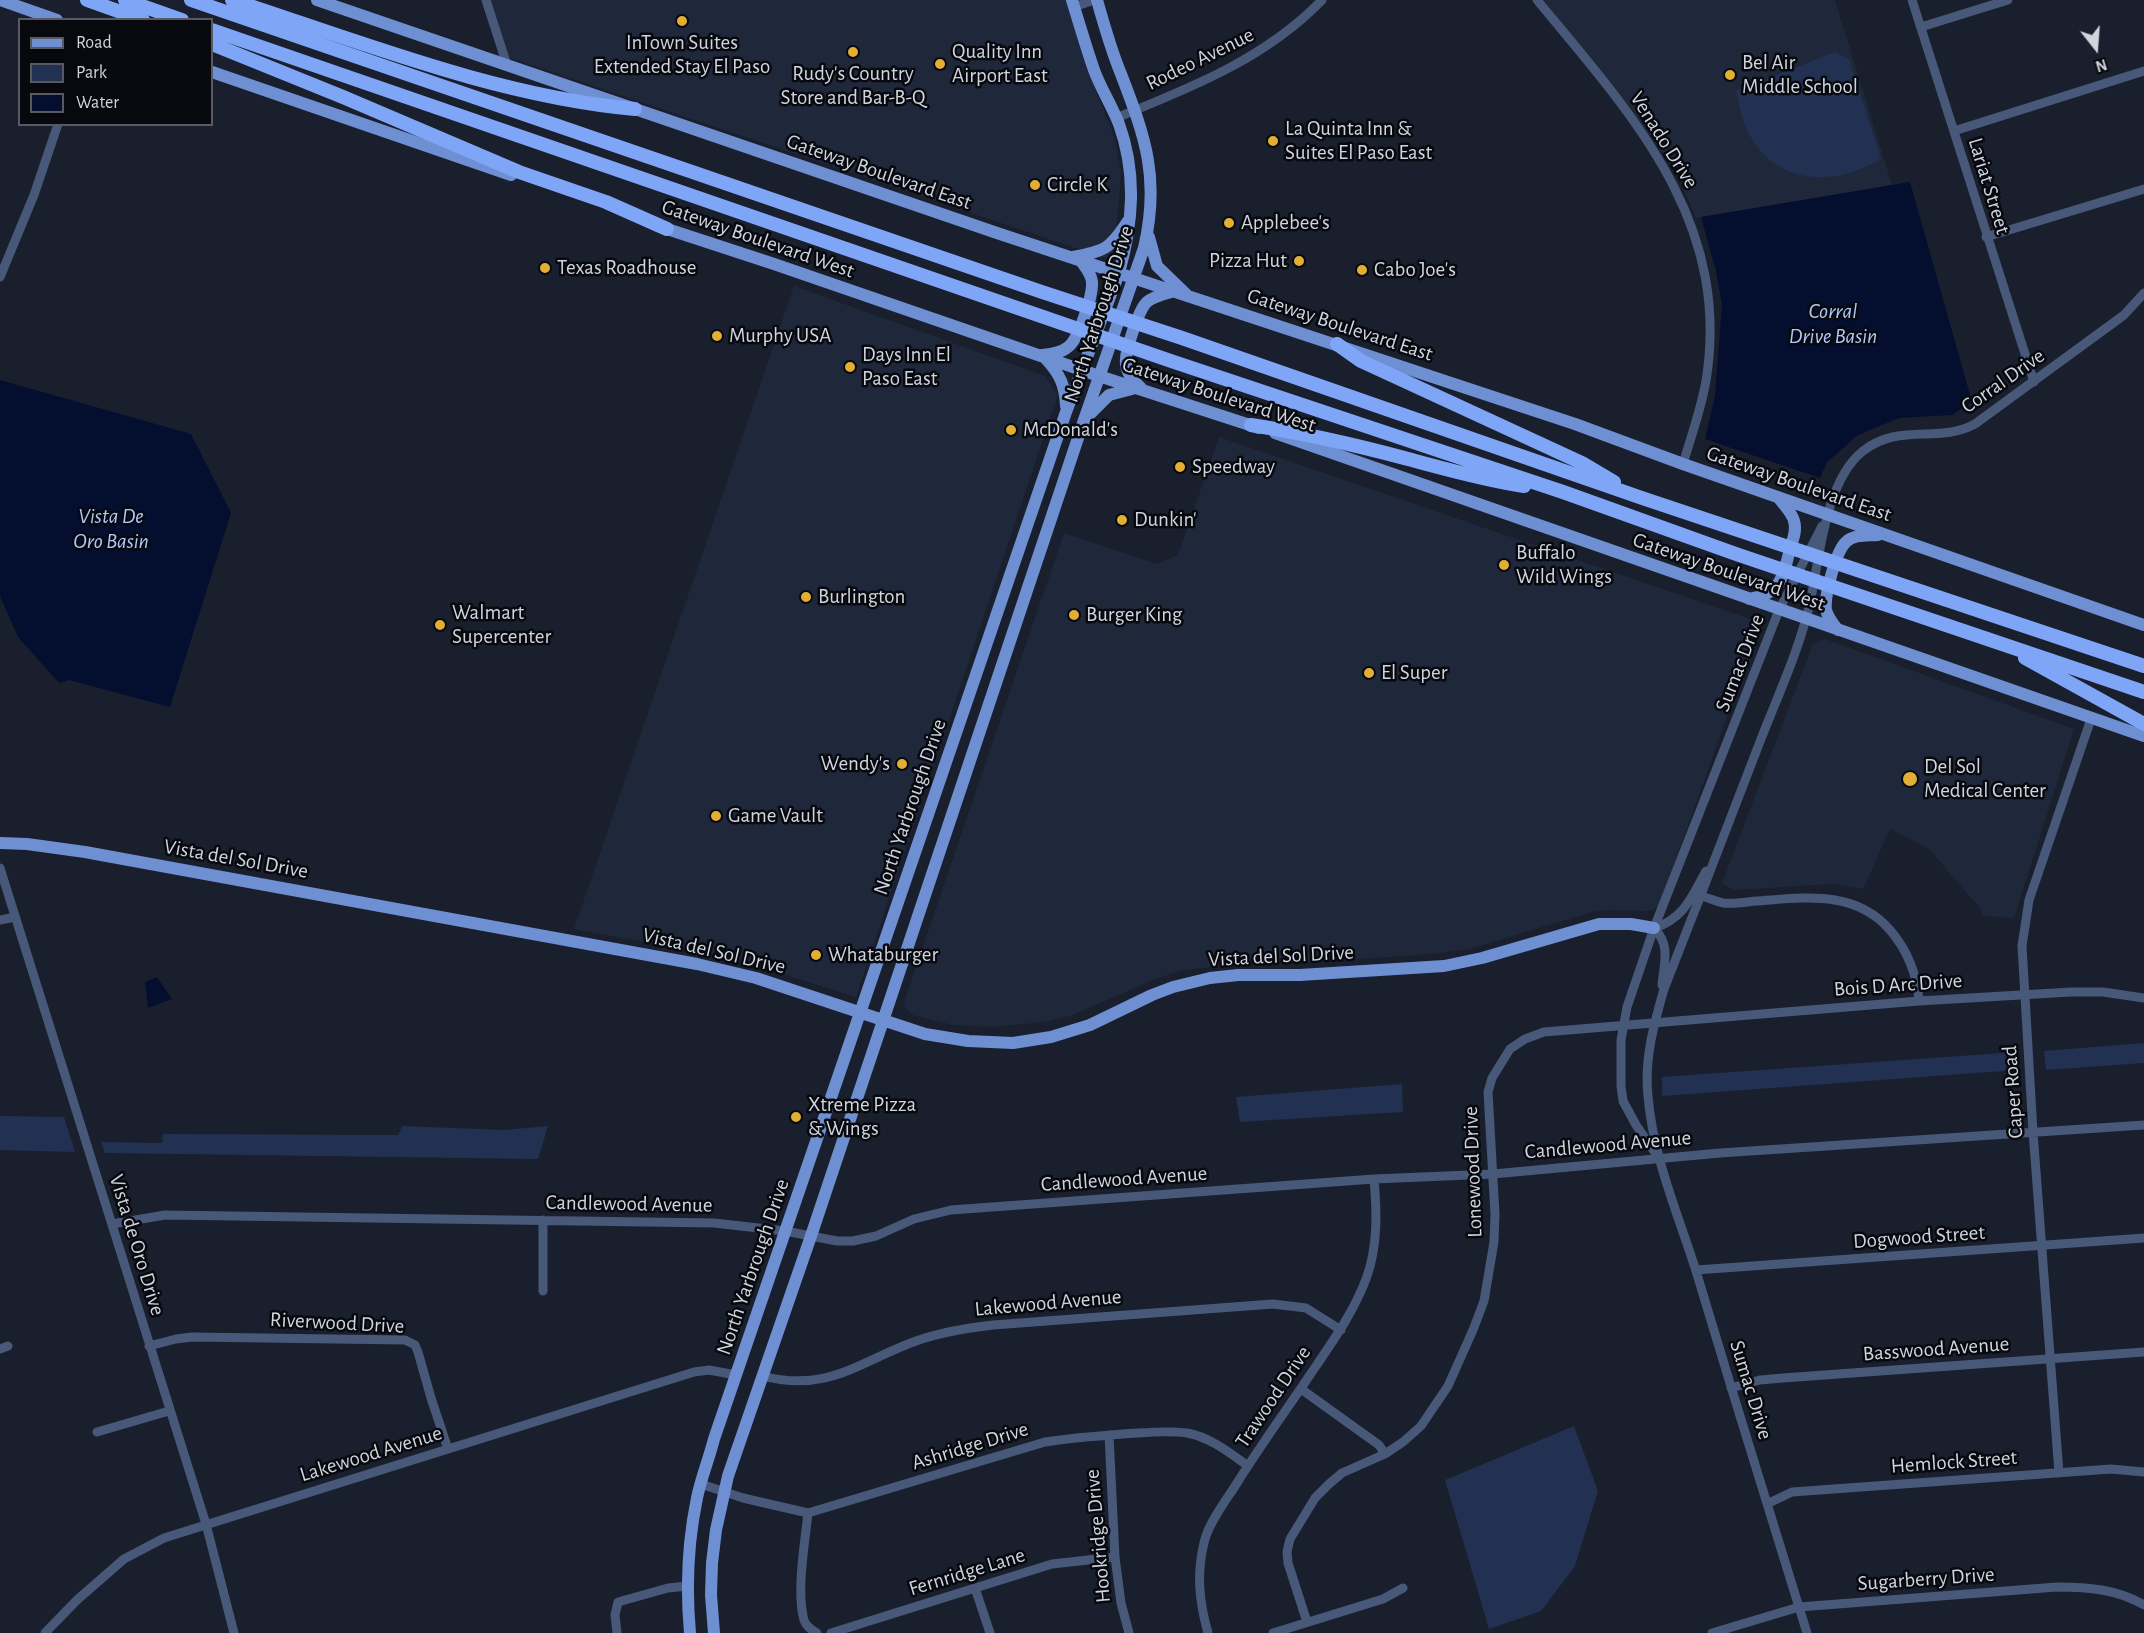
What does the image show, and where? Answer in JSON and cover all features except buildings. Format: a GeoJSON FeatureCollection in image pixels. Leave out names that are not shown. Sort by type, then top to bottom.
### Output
{"type":"FeatureCollection","features":[{"type":"Feature","properties":{"kind":"highway"},"geometry":{"type":"LineString","coordinates":[[87,0],[137,18]]}},
{"type":"Feature","properties":{"kind":"highway"},"geometry":{"type":"LineString","coordinates":[[125,0],[176,18]]}},
{"type":"Feature","properties":{"kind":"highway"},"geometry":{"type":"LineString","coordinates":[[191,0],[1182,338],[1642,498],[2141,665]]}},
{"type":"Feature","properties":{"kind":"highway"},"geometry":{"type":"LineString","coordinates":[[232,0],[485,81],[590,105],[635,109]]}},
{"type":"Feature","properties":{"kind":"highway"},"geometry":{"type":"LineString","coordinates":[[213,30],[1171,361],[1563,492],[1875,602],[2144,692]]}},
{"type":"Feature","properties":{"kind":"highway"},"geometry":{"type":"LineString","coordinates":[[213,44],[352,100],[519,172],[606,202],[667,229]]}},
{"type":"Feature","properties":{"kind":"highway"},"geometry":{"type":"LineString","coordinates":[[1337,344],[1361,361],[1582,463],[1642,498]]}},
{"type":"Feature","properties":{"kind":"highway"},"geometry":{"type":"LineString","coordinates":[[1251,425],[1334,441],[1487,480],[1563,492]]}},
{"type":"Feature","properties":{"kind":"highway"},"geometry":{"type":"LineString","coordinates":[[1992,640],[2144,724]]}},
{"type":"Feature","properties":{"kind":"main road"},"geometry":{"type":"LineString","coordinates":[[0,0],[51,18]]}},
{"type":"Feature","properties":{"kind":"main road","name":"Gateway Boulevard East"},"geometry":{"type":"LineString","coordinates":[[317,0],[1076,259],[1575,424],[2144,625]]}},
{"type":"Feature","properties":{"kind":"main road","name":"North Yarbrough Drive"},"geometry":{"type":"LineString","coordinates":[[714,1633],[711,1595],[712,1563],[724,1493],[1084,420],[1134,278],[1148,230],[1152,194],[1143,132],[1096,0]]}},
{"type":"Feature","properties":{"kind":"main road","name":"North Yarbrough Drive"},"geometry":{"type":"LineString","coordinates":[[690,1633],[688,1586],[697,1498],[701,1484],[736,1375],[1066,412],[1119,273],[1125,250],[1131,215],[1131,172],[1125,144],[1094,70],[1073,3]]}},
{"type":"Feature","properties":{"kind":"main road","name":"Gateway Boulevard West"},"geometry":{"type":"LineString","coordinates":[[213,72],[1081,370],[1251,425],[2144,736]]}},
{"type":"Feature","properties":{"kind":"main road"},"geometry":{"type":"LineString","coordinates":[[1041,356],[1054,354],[1067,348],[1074,341],[1092,294],[1090,274],[1076,259],[1107,248],[1116,240],[1131,215]]}},
{"type":"Feature","properties":{"kind":"main road"},"geometry":{"type":"LineString","coordinates":[[1148,230],[1157,266],[1188,296]]}},
{"type":"Feature","properties":{"kind":"main road"},"geometry":{"type":"LineString","coordinates":[[1084,420],[1109,395],[1139,389],[1129,376],[1126,357],[1141,309],[1148,301],[1174,291]]}},
{"type":"Feature","properties":{"kind":"main road"},"geometry":{"type":"LineString","coordinates":[[1041,356],[1057,371],[1063,382],[1066,412]]}},
{"type":"Feature","properties":{"kind":"main road"},"geometry":{"type":"LineString","coordinates":[[1748,599],[1762,597],[1774,590],[1783,578],[1795,522],[1778,497]]}},
{"type":"Feature","properties":{"kind":"main road"},"geometry":{"type":"LineString","coordinates":[[1839,630],[1830,619],[1826,609],[1826,596],[1840,550],[1847,540],[1860,536],[1885,535]]}},
{"type":"Feature","properties":{"kind":"main road"},"geometry":{"type":"LineString","coordinates":[[980,663],[1001,669]]}},
{"type":"Feature","properties":{"kind":"main road","name":"Vista del Sol Drive"},"geometry":{"type":"LineString","coordinates":[[0,843],[27,844],[85,852],[697,964],[756,978],[925,1034],[968,1041],[1013,1043],[1034,1040],[1090,1025],[1152,995],[1210,978],[1444,966],[1482,958],[1599,924],[1631,924],[1654,928]]}},
{"type":"Feature","properties":{"kind":"street"},"geometry":{"type":"LineString","coordinates":[[486,0],[507,65]]}},
{"type":"Feature","properties":{"kind":"street"},"geometry":{"type":"LineString","coordinates":[[1073,3],[1096,0]]}},
{"type":"Feature","properties":{"kind":"street","name":"Rodeo Avenue"},"geometry":{"type":"LineString","coordinates":[[1116,118],[1208,80],[1261,51],[1323,0]]}},
{"type":"Feature","properties":{"kind":"street","name":"Venado Drive"},"geometry":{"type":"LineString","coordinates":[[1537,0],[1602,78],[1639,127],[1673,182],[1698,246],[1707,291],[1710,327],[1709,353],[1703,391],[1683,464]]}},
{"type":"Feature","properties":{"kind":"street","name":"Lariat Street"},"geometry":{"type":"LineString","coordinates":[[1912,0],[2034,382]]}},
{"type":"Feature","properties":{"kind":"street"},"geometry":{"type":"LineString","coordinates":[[1921,27],[2008,0]]}},
{"type":"Feature","properties":{"kind":"street"},"geometry":{"type":"LineString","coordinates":[[1954,131],[2144,71]]}},
{"type":"Feature","properties":{"kind":"street"},"geometry":{"type":"LineString","coordinates":[[0,277],[34,195],[57,126]]}},
{"type":"Feature","properties":{"kind":"street"},"geometry":{"type":"LineString","coordinates":[[1986,237],[2144,189]]}},
{"type":"Feature","properties":{"kind":"street","name":"Corral Drive"},"geometry":{"type":"LineString","coordinates":[[1828,514],[1839,481],[1862,452],[1874,444],[1895,436],[1912,433],[1941,434],[1965,429],[1991,414],[2124,315],[2144,293]]}},
{"type":"Feature","properties":{"kind":"street","name":"Sumac Drive"},"geometry":{"type":"LineString","coordinates":[[1659,1158],[1636,1125],[1623,1101],[1620,1072],[1621,1040],[1627,1007],[1654,928],[1779,610],[1828,514]]}},
{"type":"Feature","properties":{"kind":"street","name":"Sumac Drive"},"geometry":{"type":"LineString","coordinates":[[1807,1633],[1696,1270],[1659,1158],[1648,1095],[1649,1045],[1654,1022],[1807,619],[1828,514]]}},
{"type":"Feature","properties":{"kind":"street","name":"Caper Road"},"geometry":{"type":"LineString","coordinates":[[2059,1473],[2041,1246],[2022,946],[2029,900],[2091,718]]}},
{"type":"Feature","properties":{"kind":"street"},"geometry":{"type":"LineString","coordinates":[[1654,928],[1667,924],[1678,916],[1688,903],[1722,843]]}},
{"type":"Feature","properties":{"kind":"street","name":"Vista de Oro Drive"},"geometry":{"type":"LineString","coordinates":[[0,868],[206,1524],[234,1633]]}},
{"type":"Feature","properties":{"kind":"street"},"geometry":{"type":"LineString","coordinates":[[1701,896],[1725,903],[1815,897],[1838,899],[1860,907],[1886,926],[1899,940],[1914,969],[1919,1001]]}},
{"type":"Feature","properties":{"kind":"street"},"geometry":{"type":"LineString","coordinates":[[0,920],[15,916]]}},
{"type":"Feature","properties":{"kind":"street"},"geometry":{"type":"LineString","coordinates":[[1654,928],[1663,936],[1666,945],[1660,1003]]}},
{"type":"Feature","properties":{"kind":"street","name":"Bois D Arc Drive"},"geometry":{"type":"LineString","coordinates":[[1624,1025],[1919,1001],[2025,995],[2103,992],[2144,998]]}},
{"type":"Feature","properties":{"kind":"street","name":"Lonewood Drive"},"geometry":{"type":"LineString","coordinates":[[1306,1622],[1288,1563],[1290,1539],[1315,1498],[1329,1484],[1342,1473],[1385,1454],[1421,1426],[1448,1386],[1484,1301],[1494,1242],[1495,1214],[1488,1092],[1492,1077],[1510,1049],[1525,1039],[1544,1032],[1624,1025]]}},
{"type":"Feature","properties":{"kind":"street","name":"Candlewood Avenue"},"geometry":{"type":"LineString","coordinates":[[112,1224],[165,1215],[714,1223],[837,1241],[853,1241],[876,1236],[914,1219],[951,1210],[1374,1179],[1493,1174],[1659,1158],[2144,1125]]}},
{"type":"Feature","properties":{"kind":"street","name":"Trawood Drive"},"geometry":{"type":"LineString","coordinates":[[1208,1633],[1201,1608],[1198,1580],[1206,1536],[1248,1466],[1341,1330],[1358,1299],[1374,1250],[1376,1203],[1374,1179]]}},
{"type":"Feature","properties":{"kind":"street"},"geometry":{"type":"LineString","coordinates":[[543,1220],[543,1291]]}},
{"type":"Feature","properties":{"kind":"street","name":"Dogwood Street"},"geometry":{"type":"LineString","coordinates":[[1696,1270],[2144,1238]]}},
{"type":"Feature","properties":{"kind":"street","name":"Lakewood Avenue"},"geometry":{"type":"LineString","coordinates":[[762,1376],[796,1382],[827,1378],[845,1373],[918,1340],[959,1329],[993,1325],[1273,1304],[1306,1308],[1341,1330]]}},
{"type":"Feature","properties":{"kind":"street","name":"Riverwood Drive"},"geometry":{"type":"LineString","coordinates":[[149,1346],[192,1337],[389,1339],[410,1342],[418,1352],[448,1449]]}},
{"type":"Feature","properties":{"kind":"street","name":"Basswood Avenue"},"geometry":{"type":"LineString","coordinates":[[1731,1388],[1772,1378],[2144,1352]]}},
{"type":"Feature","properties":{"kind":"street","name":"Lakewood Avenue"},"geometry":{"type":"LineString","coordinates":[[45,1633],[77,1600],[124,1559],[164,1538],[694,1372],[709,1370],[736,1375]]}},
{"type":"Feature","properties":{"kind":"street"},"geometry":{"type":"LineString","coordinates":[[1300,1389],[1379,1445],[1385,1454]]}},
{"type":"Feature","properties":{"kind":"street"},"geometry":{"type":"LineString","coordinates":[[97,1432],[169,1411]]}},
{"type":"Feature","properties":{"kind":"street","name":"Ashridge Drive"},"geometry":{"type":"LineString","coordinates":[[808,1513],[1018,1449],[1074,1437],[1162,1431],[1189,1433],[1221,1447],[1248,1466]]}},
{"type":"Feature","properties":{"kind":"street","name":"Hookridge Drive"},"geometry":{"type":"LineString","coordinates":[[1109,1435],[1115,1557],[1121,1603],[1129,1633]]}},
{"type":"Feature","properties":{"kind":"street","name":"Hemlock Street"},"geometry":{"type":"LineString","coordinates":[[1768,1503],[1792,1492],[2111,1469],[2144,1472]]}},
{"type":"Feature","properties":{"kind":"street"},"geometry":{"type":"LineString","coordinates":[[701,1484],[724,1493],[808,1513],[802,1566],[802,1604],[807,1625],[818,1633]]}},
{"type":"Feature","properties":{"kind":"street","name":"Fernridge Lane"},"geometry":{"type":"LineString","coordinates":[[831,1633],[1052,1564],[1115,1557]]}},
{"type":"Feature","properties":{"kind":"street"},"geometry":{"type":"LineString","coordinates":[[617,1633],[615,1615],[618,1602],[668,1588],[688,1586]]}},
{"type":"Feature","properties":{"kind":"street","name":"Sugarberry Drive"},"geometry":{"type":"LineString","coordinates":[[1712,1633],[1799,1607],[2057,1587],[2086,1587],[2114,1592],[2144,1605]]}},
{"type":"Feature","properties":{"kind":"street"},"geometry":{"type":"LineString","coordinates":[[975,1588],[990,1633]]}},
{"type":"Feature","properties":{"kind":"street"},"geometry":{"type":"LineString","coordinates":[[1273,1633],[1383,1599],[1403,1588]]}},
{"type":"Feature","properties":{"kind":"shaded area"},"geometry":{"type":"Polygon","coordinates":[[[490,0],[1068,0],[1096,91],[1115,139],[1121,172],[1114,261],[510,58],[490,0]]]}},
{"type":"Feature","properties":{"kind":"shaded area","name":"Bel Air Middle School"},"geometry":{"type":"Polygon","coordinates":[[[1543,0],[1835,0],[1892,185],[1696,218],[1681,183],[1660,149],[1543,0]]]}},
{"type":"Feature","properties":{"kind":"shaded area"},"geometry":{"type":"Polygon","coordinates":[[[794,286],[1045,376],[1058,395],[856,997],[735,959],[574,929],[794,286]]]}},
{"type":"Feature","properties":{"kind":"shaded area"},"geometry":{"type":"Polygon","coordinates":[[[1219,437],[1753,620],[1759,628],[1659,906],[1646,911],[1592,912],[1469,949],[1432,954],[1301,963],[1247,962],[1180,971],[1155,979],[1070,1016],[1044,1022],[994,1027],[953,1025],[913,1015],[905,1008],[904,1002],[1064,533],[1157,564],[1178,555],[1219,437]]]}},
{"type":"Feature","properties":{"kind":"shaded area","name":"Del Sol Medical Center"},"geometry":{"type":"Polygon","coordinates":[[[1825,639],[2074,729],[2014,918],[1984,916],[1979,907],[1929,849],[1890,829],[1863,889],[1833,884],[1734,890],[1722,883],[1813,644],[1825,639]]]}},
{"type":"Feature","properties":{"kind":"green space"},"geometry":{"type":"Polygon","coordinates":[[[1835,52],[1849,59],[1881,159],[1863,168],[1826,177],[1790,172],[1774,163],[1760,150],[1748,132],[1736,91],[1835,52]]]}},
{"type":"Feature","properties":{"kind":"green space"},"geometry":{"type":"Polygon","coordinates":[[[2144,1043],[2144,1063],[2046,1070],[2044,1051],[2144,1043]]]}},
{"type":"Feature","properties":{"kind":"green space"},"geometry":{"type":"Polygon","coordinates":[[[2017,1052],[2017,1070],[1662,1096],[1662,1077],[2017,1052]]]}},
{"type":"Feature","properties":{"kind":"green space"},"geometry":{"type":"Polygon","coordinates":[[[1402,1084],[1403,1112],[1240,1122],[1236,1097],[1402,1084]]]}},
{"type":"Feature","properties":{"kind":"green space"},"geometry":{"type":"Polygon","coordinates":[[[0,1116],[64,1117],[75,1152],[0,1150],[0,1116]]]}},
{"type":"Feature","properties":{"kind":"green space"},"geometry":{"type":"Polygon","coordinates":[[[402,1126],[504,1130],[548,1126],[538,1159],[105,1153],[101,1142],[162,1143],[163,1134],[398,1135],[402,1126]]]}},
{"type":"Feature","properties":{"kind":"green space"},"geometry":{"type":"Polygon","coordinates":[[[1574,1426],[1598,1491],[1575,1566],[1541,1611],[1489,1629],[1445,1480],[1574,1426]]]}},
{"type":"Feature","properties":{"kind":"water","name":"Corral Drive Basin"},"geometry":{"type":"Polygon","coordinates":[[[1910,182],[1972,402],[1952,415],[1899,418],[1858,435],[1827,462],[1820,478],[1705,439],[1715,396],[1722,304],[1716,271],[1701,217],[1910,182]]]}},
{"type":"Feature","properties":{"kind":"water","name":"Vista De Oro Basin"},"geometry":{"type":"Polygon","coordinates":[[[0,380],[191,434],[231,513],[170,707],[69,680],[59,683],[18,637],[0,596],[0,380]]]}},
{"type":"Feature","properties":{"kind":"water"},"geometry":{"type":"Polygon","coordinates":[[[157,977],[172,999],[148,1008],[145,982],[157,977]]]}},
{"type":"Feature","properties":{"kind":"place","name":"InTown Suites Extended Stay El Paso"},"geometry":{"type":"Point","coordinates":[682,21]}},
{"type":"Feature","properties":{"kind":"place","name":"Rudy's Country Store and Bar-B-Q"},"geometry":{"type":"Point","coordinates":[853,52]}},
{"type":"Feature","properties":{"kind":"place","name":"Quality Inn Airport East"},"geometry":{"type":"Point","coordinates":[940,64]}},
{"type":"Feature","properties":{"kind":"place","name":"Bel Air Middle School"},"geometry":{"type":"Point","coordinates":[1730,75]}},
{"type":"Feature","properties":{"kind":"place","name":"La Quinta Inn & Suites El Paso East"},"geometry":{"type":"Point","coordinates":[1273,141]}},
{"type":"Feature","properties":{"kind":"place","name":"Circle K"},"geometry":{"type":"Point","coordinates":[1035,185]}},
{"type":"Feature","properties":{"kind":"place","name":"Applebee's"},"geometry":{"type":"Point","coordinates":[1229,223]}},
{"type":"Feature","properties":{"kind":"place","name":"Pizza Hut"},"geometry":{"type":"Point","coordinates":[1299,261]}},
{"type":"Feature","properties":{"kind":"place","name":"Texas Roadhouse"},"geometry":{"type":"Point","coordinates":[545,268]}},
{"type":"Feature","properties":{"kind":"place","name":"Cabo Joe's"},"geometry":{"type":"Point","coordinates":[1362,270]}},
{"type":"Feature","properties":{"kind":"place","name":"Murphy USA"},"geometry":{"type":"Point","coordinates":[717,336]}},
{"type":"Feature","properties":{"kind":"place","name":"Days Inn El Paso East"},"geometry":{"type":"Point","coordinates":[850,367]}},
{"type":"Feature","properties":{"kind":"place","name":"McDonald's"},"geometry":{"type":"Point","coordinates":[1011,430]}},
{"type":"Feature","properties":{"kind":"place","name":"Speedway"},"geometry":{"type":"Point","coordinates":[1180,467]}},
{"type":"Feature","properties":{"kind":"place","name":"Dunkin'"},"geometry":{"type":"Point","coordinates":[1122,520]}},
{"type":"Feature","properties":{"kind":"place","name":"Buffalo Wild Wings"},"geometry":{"type":"Point","coordinates":[1504,565]}},
{"type":"Feature","properties":{"kind":"place","name":"Burlington"},"geometry":{"type":"Point","coordinates":[806,597]}},
{"type":"Feature","properties":{"kind":"place","name":"Burger King"},"geometry":{"type":"Point","coordinates":[1074,615]}},
{"type":"Feature","properties":{"kind":"place","name":"Walmart Supercenter"},"geometry":{"type":"Point","coordinates":[440,625]}},
{"type":"Feature","properties":{"kind":"place","name":"El Super"},"geometry":{"type":"Point","coordinates":[1369,673]}},
{"type":"Feature","properties":{"kind":"place","name":"Wendy's"},"geometry":{"type":"Point","coordinates":[902,764]}},
{"type":"Feature","properties":{"kind":"place","name":"Del Sol Medical Center"},"geometry":{"type":"Point","coordinates":[1910,779]}},
{"type":"Feature","properties":{"kind":"place","name":"Game Vault"},"geometry":{"type":"Point","coordinates":[716,816]}},
{"type":"Feature","properties":{"kind":"place","name":"Whataburger"},"geometry":{"type":"Point","coordinates":[816,955]}},
{"type":"Feature","properties":{"kind":"place","name":"Xtreme Pizza & Wings"},"geometry":{"type":"Point","coordinates":[796,1117]}}]}
